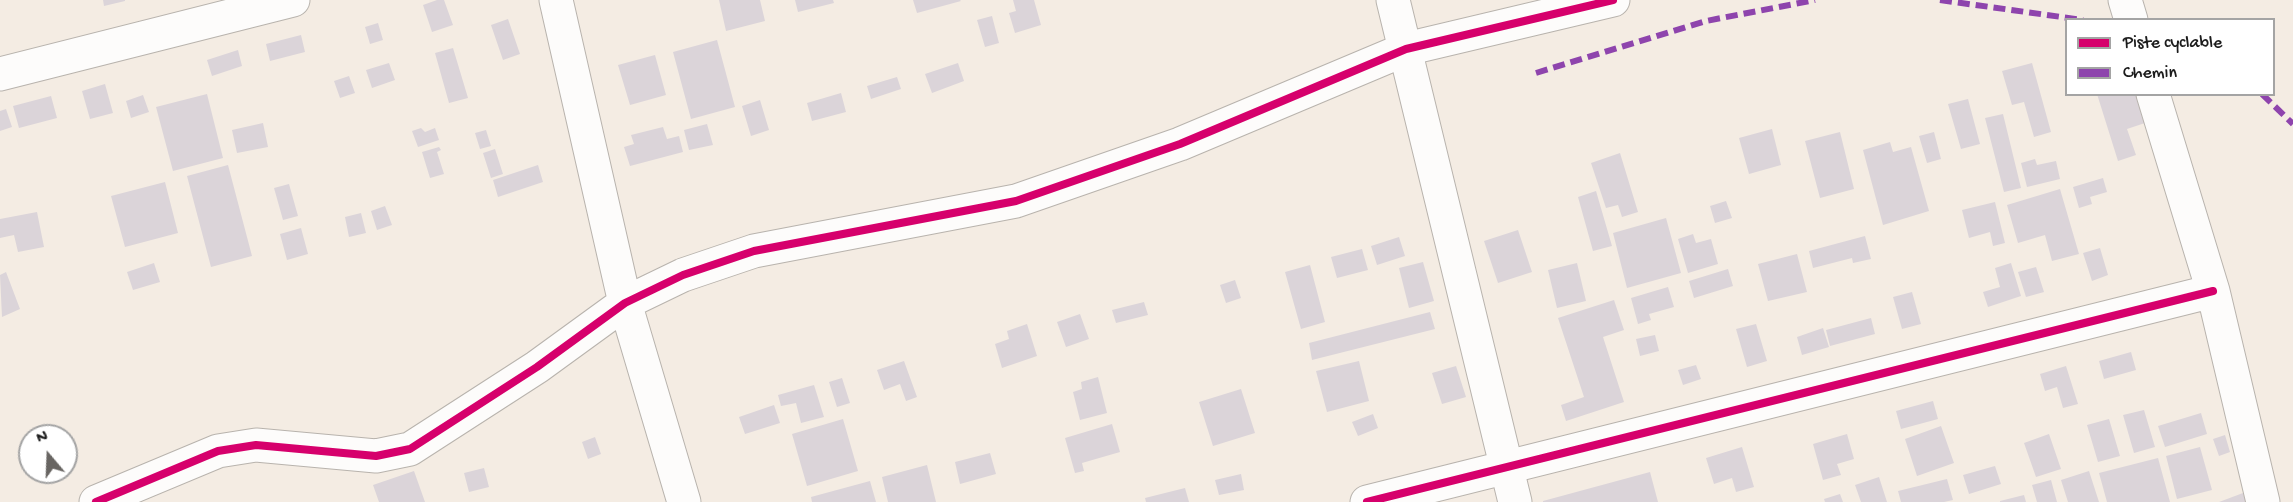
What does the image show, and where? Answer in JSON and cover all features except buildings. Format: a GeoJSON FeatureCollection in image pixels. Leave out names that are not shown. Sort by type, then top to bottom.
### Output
{"type":"FeatureCollection","features":[{"type":"Feature","properties":{"kind":"street"},"geometry":{"type":"LineString","coordinates":[[556,0],[625,303],[684,502]]}},
{"type":"Feature","properties":{"kind":"street"},"geometry":{"type":"LineString","coordinates":[[1393,0],[1515,502]]}},
{"type":"Feature","properties":{"kind":"street"},"geometry":{"type":"LineString","coordinates":[[96,502],[218,451],[256,445],[376,456],[410,449],[537,367],[625,303],[683,274],[754,251],[1017,201],[1180,144],[1406,49],[1613,0]]}},
{"type":"Feature","properties":{"kind":"street"},"geometry":{"type":"LineString","coordinates":[[2125,0],[2130,18]]}},
{"type":"Feature","properties":{"kind":"street"},"geometry":{"type":"LineString","coordinates":[[0,74],[278,2]]}},
{"type":"Feature","properties":{"kind":"street"},"geometry":{"type":"LineString","coordinates":[[2154,96],[2213,291],[2263,502]]}},
{"type":"Feature","properties":{"kind":"street"},"geometry":{"type":"LineString","coordinates":[[1367,502],[2213,291]]}},
{"type":"Feature","properties":{"kind":"marked path"},"geometry":{"type":"LineString","coordinates":[[1536,73],[1706,21],[1815,0]]}},
{"type":"Feature","properties":{"kind":"marked path"},"geometry":{"type":"LineString","coordinates":[[1940,0],[2069,18]]}},
{"type":"Feature","properties":{"kind":"marked path"},"geometry":{"type":"LineString","coordinates":[[2264,96],[2293,124]]}},
{"type":"Feature","properties":{"kind":"cycle path"},"geometry":{"type":"LineString","coordinates":[[96,502],[218,451],[256,445],[376,456],[410,449],[537,367],[625,303],[683,275],[754,251],[1016,201],[1180,144],[1406,49],[1613,0]]}},
{"type":"Feature","properties":{"kind":"cycle path"},"geometry":{"type":"LineString","coordinates":[[1367,502],[2213,291]]}}]}
